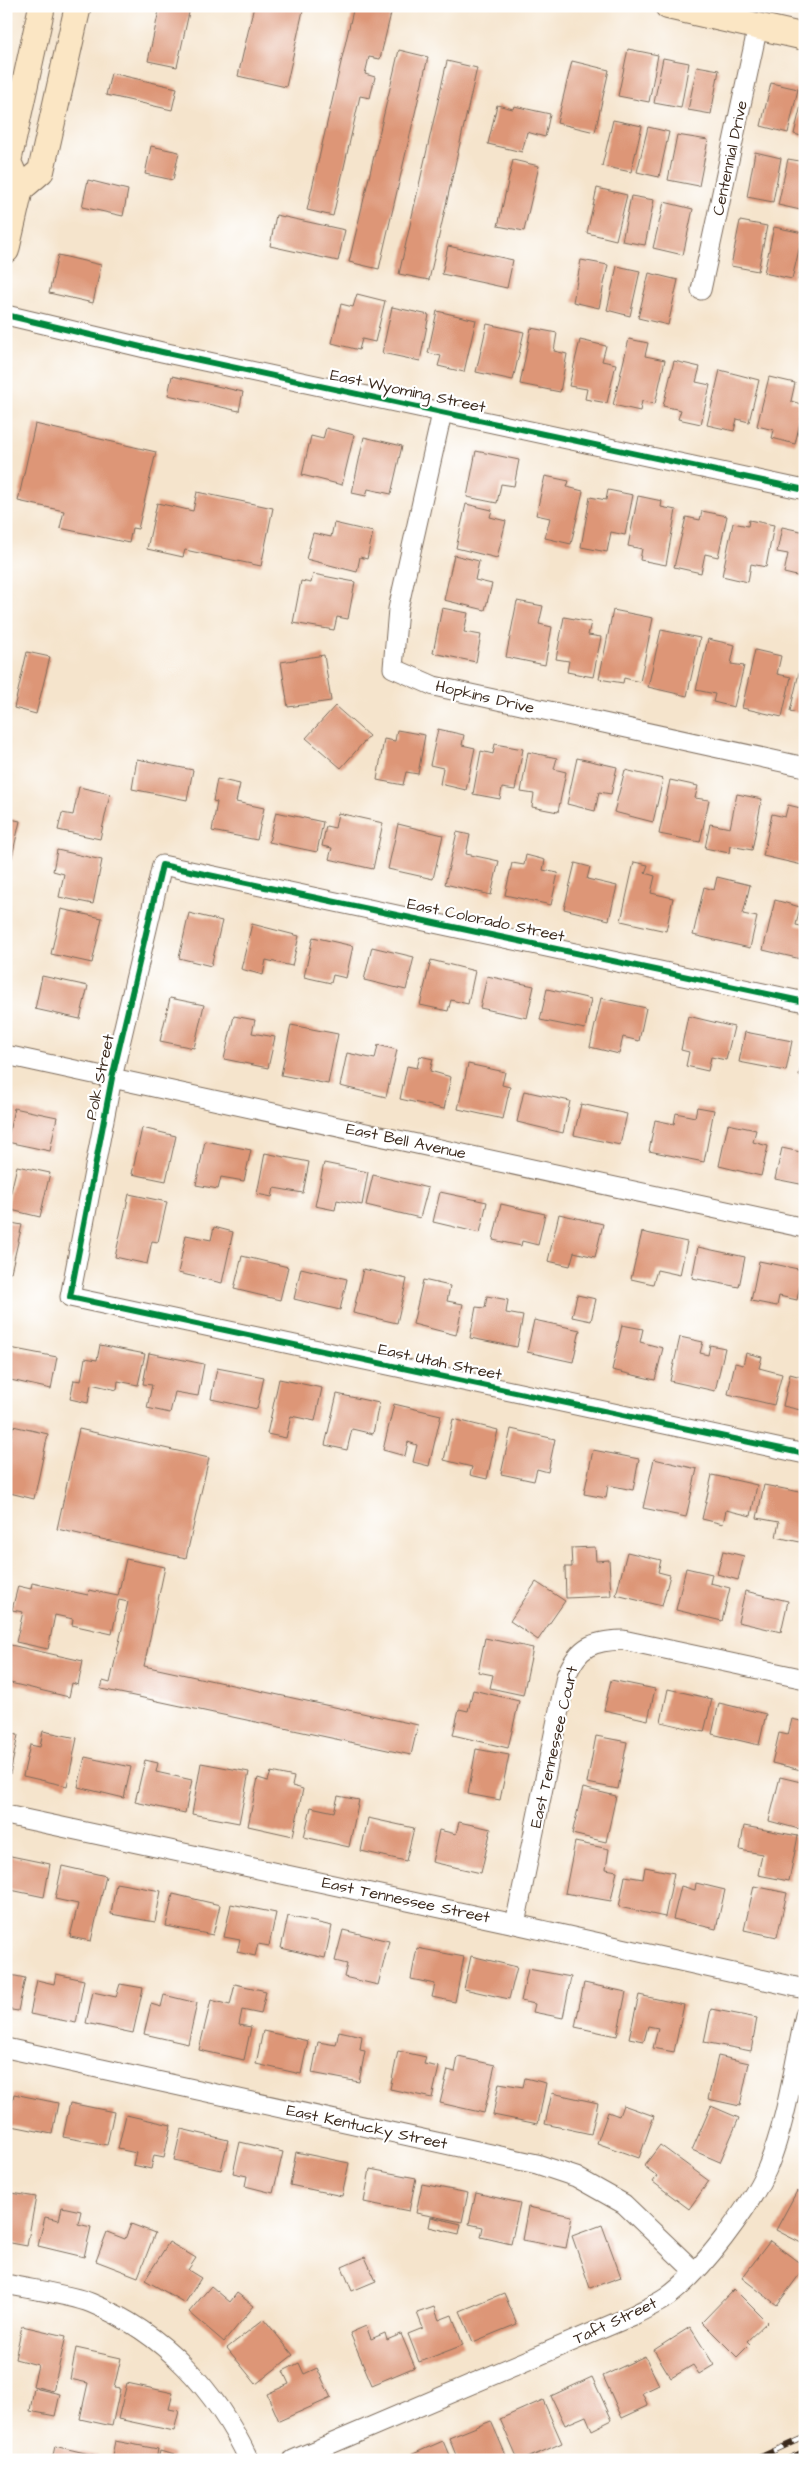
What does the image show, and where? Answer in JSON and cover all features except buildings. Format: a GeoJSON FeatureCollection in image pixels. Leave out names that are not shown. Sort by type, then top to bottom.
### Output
{"type":"FeatureCollection","features":[{"type":"Feature","properties":{"kind":"main road"},"geometry":{"type":"LineString","coordinates":[[20,189],[8,162],[42,6]]}},
{"type":"Feature","properties":{"kind":"main road"},"geometry":{"type":"LineString","coordinates":[[6,250],[20,189],[41,171],[78,6]]}},
{"type":"Feature","properties":{"kind":"main road"},"geometry":{"type":"LineString","coordinates":[[668,6],[714,11],[758,26],[805,36]]}},
{"type":"Feature","properties":{"kind":"street","name":"Centennial Drive"},"geometry":{"type":"LineString","coordinates":[[701,290],[758,26]]}},
{"type":"Feature","properties":{"kind":"street","name":"East Wyoming Street"},"geometry":{"type":"LineString","coordinates":[[6,315],[442,413],[805,490]]}},
{"type":"Feature","properties":{"kind":"street","name":"Hopkins Drive"},"geometry":{"type":"LineString","coordinates":[[442,413],[398,609],[393,668],[434,686],[805,767]]}},
{"type":"Feature","properties":{"kind":"street","name":"East Colorado Street"},"geometry":{"type":"LineString","coordinates":[[162,865],[805,1002]]}},
{"type":"Feature","properties":{"kind":"street","name":"Polk Street"},"geometry":{"type":"LineString","coordinates":[[70,1297],[112,1078],[162,865]]}},
{"type":"Feature","properties":{"kind":"street","name":"East Bell Avenue"},"geometry":{"type":"LineString","coordinates":[[6,1055],[805,1228]]}},
{"type":"Feature","properties":{"kind":"street","name":"East Utah Street"},"geometry":{"type":"LineString","coordinates":[[70,1297],[805,1454]]}},
{"type":"Feature","properties":{"kind":"street","name":"East Tennessee Court"},"geometry":{"type":"LineString","coordinates":[[515,1924],[566,1676],[573,1659],[586,1647],[602,1641],[623,1640],[805,1679]]}},
{"type":"Feature","properties":{"kind":"street","name":"East Tennessee Street"},"geometry":{"type":"LineString","coordinates":[[6,1815],[515,1924],[805,1989]]}},
{"type":"Feature","properties":{"kind":"street","name":"Taft Street"},"geometry":{"type":"LineString","coordinates":[[293,2460],[634,2315],[667,2297],[695,2272],[744,2211],[766,2169],[779,2134],[805,2015]]}},
{"type":"Feature","properties":{"kind":"street","name":"East Kentucky Street"},"geometry":{"type":"LineString","coordinates":[[6,2048],[538,2164],[576,2177],[624,2204],[695,2272]]}},
{"type":"Feature","properties":{"kind":"street"},"geometry":{"type":"LineString","coordinates":[[6,2284],[90,2303],[133,2325],[168,2349],[204,2385],[238,2436],[249,2460]]}},
{"type":"Feature","properties":{"kind":"railway"},"geometry":{"type":"LineString","coordinates":[[753,2460],[805,2437]]}},
{"type":"Feature","properties":{"kind":"railway"},"geometry":{"type":"LineString","coordinates":[[785,2460],[805,2451]]}},
{"type":"Feature","properties":{"kind":"cycle path"},"geometry":{"type":"LineString","coordinates":[[6,315],[162,352],[805,490]]}},
{"type":"Feature","properties":{"kind":"cycle path"},"geometry":{"type":"LineString","coordinates":[[805,1002],[162,865],[112,1078],[70,1297],[805,1454]]}}]}
